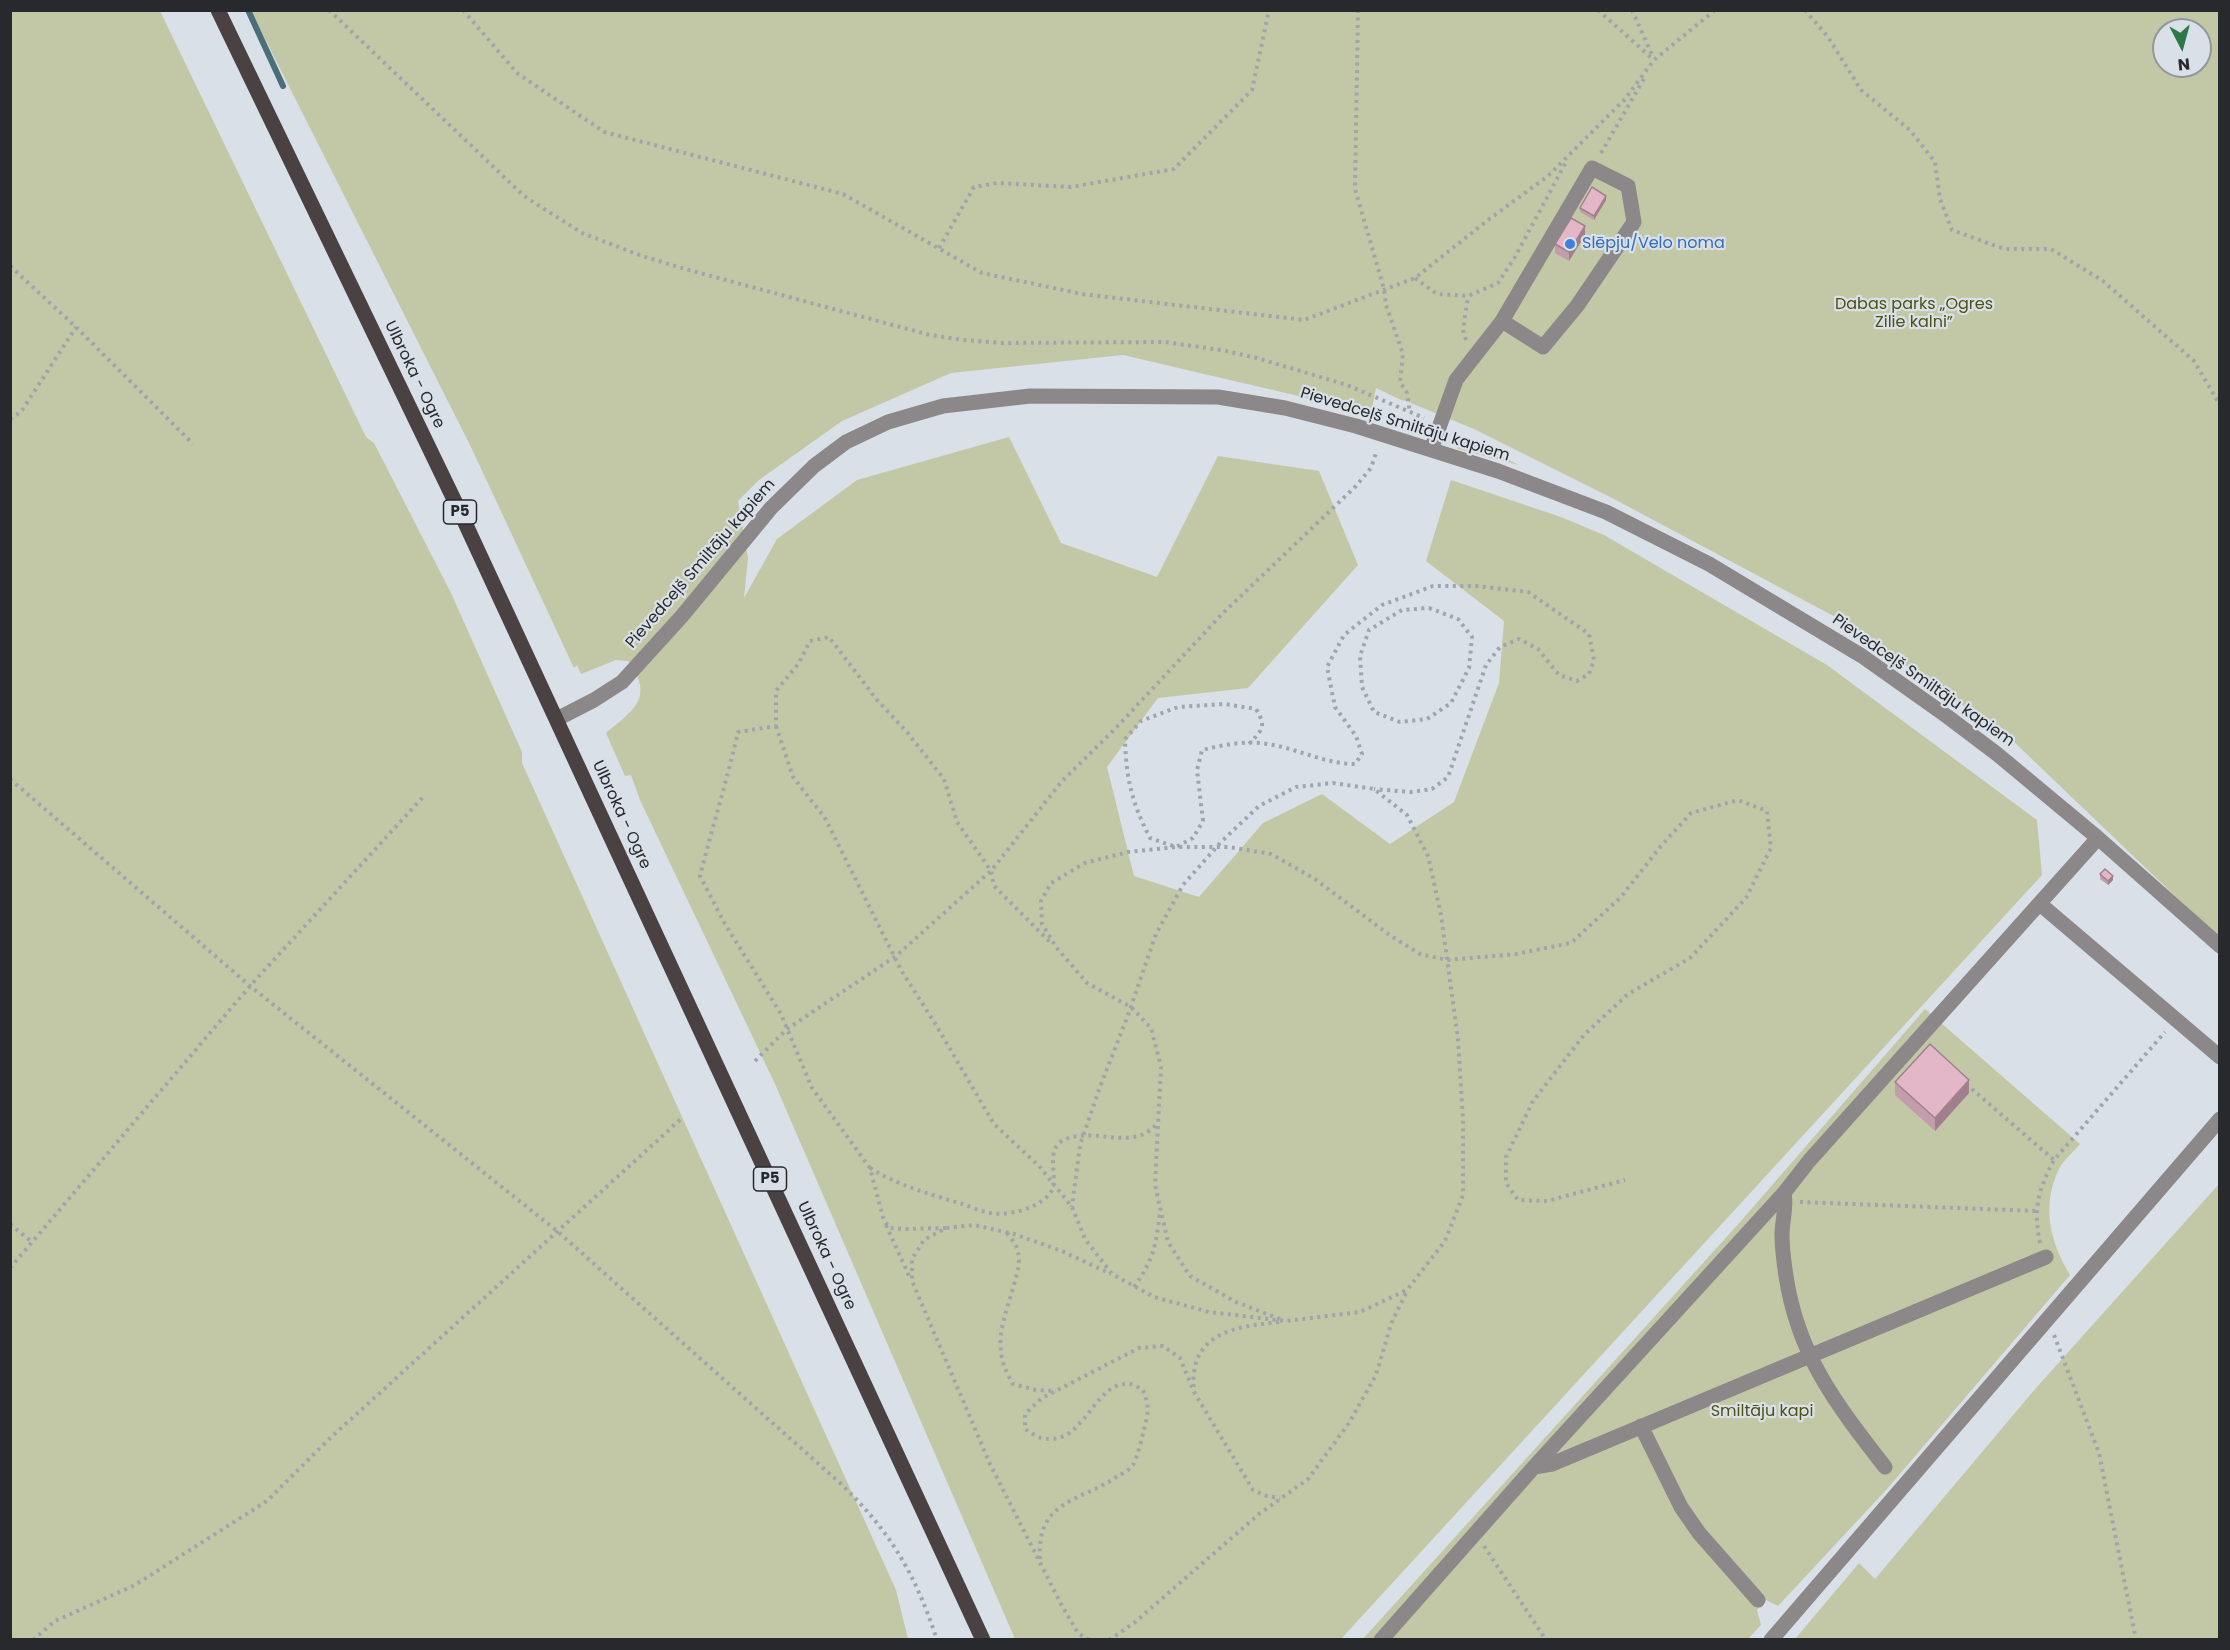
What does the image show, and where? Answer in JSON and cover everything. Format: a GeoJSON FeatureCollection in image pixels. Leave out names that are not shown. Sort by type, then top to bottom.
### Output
{"type":"FeatureCollection","features":[{"type":"Feature","properties":{"kind":"main road","name":"Ulbroka - Ogre"},"geometry":{"type":"LineString","coordinates":[[218,10],[450,492],[983,1640]]}},
{"type":"Feature","properties":{"kind":"street"},"geometry":{"type":"LineString","coordinates":[[1431,450],[1456,380],[1502,321],[1592,168],[1628,186],[1634,222],[1576,306],[1544,347],[1502,321]]}},
{"type":"Feature","properties":{"kind":"street","name":"Pievedceļš Smiltāju kapiem"},"geometry":{"type":"LineString","coordinates":[[556,719],[594,700],[622,682],[682,616],[771,507],[814,466],[846,442],[888,422],[943,406],[1030,396],[1218,397],[1285,408],[1498,471],[1606,512],[1709,564],[1871,663],[1997,754],[2098,838],[2220,946]]}},
{"type":"Feature","properties":{"kind":"street"},"geometry":{"type":"LineString","coordinates":[[1381,1640],[1534,1467],[1785,1197],[1809,1161],[2098,838]]}},
{"type":"Feature","properties":{"kind":"street"},"geometry":{"type":"LineString","coordinates":[[2040,904],[2220,1057]]}},
{"type":"Feature","properties":{"kind":"street"},"geometry":{"type":"LineString","coordinates":[[1771,1640],[2220,1119]]}},
{"type":"Feature","properties":{"kind":"street"},"geometry":{"type":"LineString","coordinates":[[1785,1197],[1782,1234],[1791,1306],[1810,1356],[1824,1384],[1851,1424],[1885,1467]]}},
{"type":"Feature","properties":{"kind":"street"},"geometry":{"type":"LineString","coordinates":[[1534,1467],[1552,1464],[2046,1257]]}},
{"type":"Feature","properties":{"kind":"street"},"geometry":{"type":"LineString","coordinates":[[1641,1426],[1682,1507],[1699,1533],[1758,1600]]}},
{"type":"Feature","properties":{"kind":"path"},"geometry":{"type":"LineString","coordinates":[[328,10],[524,196],[582,232],[642,256],[921,332],[963,340],[1002,343],[1165,342],[1230,352],[1347,385],[1410,413],[1442,424]]}},
{"type":"Feature","properties":{"kind":"path"},"geometry":{"type":"LineString","coordinates":[[463,10],[517,72],[604,132],[843,194],[982,273],[1082,294],[1304,320],[1415,278],[1548,176],[1625,99],[1654,60],[1715,10]]}},
{"type":"Feature","properties":{"kind":"path"},"geometry":{"type":"LineString","coordinates":[[939,248],[974,187],[997,183],[1071,187],[1174,169],[1252,90],[1269,10]]}},
{"type":"Feature","properties":{"kind":"path"},"geometry":{"type":"LineString","coordinates":[[1358,10],[1355,189],[1384,288],[1386,305],[1403,354],[1400,382],[1407,393],[1410,413]]}},
{"type":"Feature","properties":{"kind":"path"},"geometry":{"type":"LineString","coordinates":[[1598,10],[1654,60]]}},
{"type":"Feature","properties":{"kind":"path"},"geometry":{"type":"LineString","coordinates":[[1632,10],[1654,60]]}},
{"type":"Feature","properties":{"kind":"path"},"geometry":{"type":"LineString","coordinates":[[1805,10],[1828,37],[1861,90],[1910,130],[1935,162],[1941,199],[1952,231],[2004,249],[2051,249],[2103,281],[2194,361],[2220,405]]}},
{"type":"Feature","properties":{"kind":"path"},"geometry":{"type":"LineString","coordinates":[[1592,168],[1654,60]]}},
{"type":"Feature","properties":{"kind":"path"},"geometry":{"type":"LineString","coordinates":[[1415,278],[1437,294],[1468,296],[1498,283],[1515,258],[1568,158]]}},
{"type":"Feature","properties":{"kind":"path"},"geometry":{"type":"LineString","coordinates":[[10,266],[76,327],[193,444]]}},
{"type":"Feature","properties":{"kind":"path"},"geometry":{"type":"LineString","coordinates":[[1468,296],[1463,330],[1468,349],[1475,355]]}},
{"type":"Feature","properties":{"kind":"path"},"geometry":{"type":"LineString","coordinates":[[10,419],[21,412],[76,327]]}},
{"type":"Feature","properties":{"kind":"path"},"geometry":{"type":"LineString","coordinates":[[755,1061],[787,1029],[896,956],[991,872],[1062,781],[1115,729],[1222,614],[1356,486],[1371,468],[1382,435]]}},
{"type":"Feature","properties":{"kind":"path"},"geometry":{"type":"LineString","coordinates":[[1072,1207],[1083,1136],[1156,934],[1183,885],[1216,848],[1259,806],[1296,787],[1333,783],[1412,792],[1432,789],[1448,777],[1486,665],[1500,647],[1519,639],[1539,649],[1559,675],[1576,681],[1589,674],[1594,660],[1589,634],[1528,592],[1477,586],[1433,586],[1382,605],[1344,635],[1328,667],[1335,707],[1356,736],[1362,753],[1355,764],[1337,764],[1267,744],[1249,744],[1228,744],[1202,750],[1197,770],[1203,821],[1192,838],[1176,847],[1150,838],[1138,815],[1126,772],[1125,739],[1141,721],[1178,707],[1225,704],[1256,709],[1263,720],[1262,731],[1249,744]]}},
{"type":"Feature","properties":{"kind":"path"},"geometry":{"type":"LineString","coordinates":[[1429,608],[1458,619],[1472,638],[1469,668],[1451,703],[1427,719],[1400,722],[1374,712],[1362,687],[1360,656],[1370,630],[1402,610],[1429,608]]}},
{"type":"Feature","properties":{"kind":"path"},"geometry":{"type":"LineString","coordinates":[[1112,1274],[1085,1239],[1072,1207],[1039,1166],[994,1124],[901,970],[825,818],[793,777],[776,726],[777,691],[799,663],[810,641],[829,637],[877,700],[908,732],[944,778],[957,822],[991,872],[994,886],[1056,947],[1087,983],[1131,1007],[1151,1028],[1161,1067],[1155,1185],[1168,1242],[1190,1276],[1236,1302],[1286,1321]]}},
{"type":"Feature","properties":{"kind":"path"},"geometry":{"type":"LineString","coordinates":[[776,726],[738,732],[729,774],[714,818],[700,876],[725,924],[781,1014],[812,1088],[870,1168],[884,1221],[990,1464],[1082,1640]]}},
{"type":"Feature","properties":{"kind":"path"},"geometry":{"type":"LineString","coordinates":[[10,779],[250,986],[557,1232],[739,1392],[868,1511],[886,1533],[906,1566],[937,1640]]}},
{"type":"Feature","properties":{"kind":"path"},"geometry":{"type":"LineString","coordinates":[[1109,1640],[1134,1623],[1259,1514],[1308,1479],[1349,1423],[1376,1375],[1390,1324],[1407,1290],[1445,1241],[1463,1195],[1463,1120],[1458,1039],[1441,915],[1428,856],[1407,815],[1374,789]]}},
{"type":"Feature","properties":{"kind":"path"},"geometry":{"type":"LineString","coordinates":[[10,1268],[250,986],[423,797]]}},
{"type":"Feature","properties":{"kind":"path"},"geometry":{"type":"LineString","coordinates":[[1056,947],[1042,924],[1041,901],[1051,883],[1085,862],[1128,852],[1176,847],[1229,847],[1271,854],[1315,879],[1391,936],[1420,954],[1447,960],[1516,954],[1571,943],[1621,897],[1661,846],[1691,813],[1738,800],[1767,811],[1771,848],[1746,898],[1690,958],[1628,994],[1584,1035],[1533,1101],[1506,1157],[1506,1183],[1518,1200],[1547,1201],[1625,1180]]}},
{"type":"Feature","properties":{"kind":"path"},"geometry":{"type":"LineString","coordinates":[[2046,1257],[2039,1236],[2036,1211],[2041,1183],[2054,1160],[2176,1020]]}},
{"type":"Feature","properties":{"kind":"path"},"geometry":{"type":"LineString","coordinates":[[1960,1078],[2054,1160]]}},
{"type":"Feature","properties":{"kind":"path"},"geometry":{"type":"LineString","coordinates":[[33,1640],[55,1621],[135,1585],[267,1501],[327,1441],[681,1119]]}},
{"type":"Feature","properties":{"kind":"path"},"geometry":{"type":"LineString","coordinates":[[870,1168],[886,1178],[991,1213],[1014,1212],[1034,1206],[1050,1194],[1053,1183],[1053,1153],[1059,1143],[1071,1137],[1118,1139],[1139,1136],[1153,1129],[1158,1122]]}},
{"type":"Feature","properties":{"kind":"path"},"geometry":{"type":"LineString","coordinates":[[1785,1197],[2036,1211]]}},
{"type":"Feature","properties":{"kind":"path"},"geometry":{"type":"LineString","coordinates":[[1134,1287],[1149,1267],[1156,1245],[1160,1208]]}},
{"type":"Feature","properties":{"kind":"path"},"geometry":{"type":"LineString","coordinates":[[884,1221],[890,1228],[946,1228],[974,1225],[1007,1233],[1062,1251],[1154,1297],[1209,1312],[1286,1321]]}},
{"type":"Feature","properties":{"kind":"path"},"geometry":{"type":"LineString","coordinates":[[10,1224],[32,1242]]}},
{"type":"Feature","properties":{"kind":"path"},"geometry":{"type":"LineString","coordinates":[[912,1281],[912,1258],[924,1240],[946,1228]]}},
{"type":"Feature","properties":{"kind":"path"},"geometry":{"type":"LineString","coordinates":[[1007,1233],[1017,1246],[1019,1263],[1011,1298],[1001,1323],[1000,1346],[1004,1370],[1013,1384],[1036,1390],[1056,1391]]}},
{"type":"Feature","properties":{"kind":"path"},"geometry":{"type":"LineString","coordinates":[[1194,1392],[1192,1374],[1199,1353],[1217,1336],[1244,1326],[1360,1312],[1407,1290]]}},
{"type":"Feature","properties":{"kind":"path"},"geometry":{"type":"LineString","coordinates":[[2047,1317],[2099,1453],[2136,1640]]}},
{"type":"Feature","properties":{"kind":"path"},"geometry":{"type":"LineString","coordinates":[[1041,1563],[1039,1545],[1042,1530],[1051,1516],[1075,1497],[1110,1482],[1132,1467],[1143,1435],[1149,1405],[1143,1390],[1130,1384],[1113,1388],[1096,1403],[1081,1424],[1060,1438],[1041,1438],[1025,1429],[1025,1414],[1042,1398],[1139,1348],[1163,1346],[1180,1358],[1194,1392],[1253,1490],[1280,1498]]}},
{"type":"Feature","properties":{"kind":"path"},"geometry":{"type":"LineString","coordinates":[[1476,1533],[1546,1640]]}},
{"type":"Feature","properties":{"kind":"path"},"geometry":{"type":"LineString","coordinates":[[1078,1633],[1089,1640]]}},
{"type":"Feature","properties":{"kind":"green space"},"geometry":{"type":"Polygon","coordinates":[[[11,10],[160,11],[366,437],[374,443],[451,593],[522,752],[522,763],[896,1590],[908,1639],[11,1639],[11,10]]]}},
{"type":"Feature","properties":{"kind":"green space","name":"Dabas parks „Ogres Zilie kalni”"},"geometry":{"type":"Polygon","coordinates":[[[251,11],[2219,11],[2219,938],[2012,740],[1841,620],[1614,499],[1474,429],[1376,388],[1371,413],[1123,355],[951,373],[842,421],[759,480],[738,501],[748,558],[744,598],[777,539],[857,480],[1009,437],[1061,543],[1157,577],[1218,456],[1319,471],[1358,565],[1248,688],[1158,698],[1107,767],[1134,876],[1199,897],[1263,823],[1322,794],[1390,844],[1454,802],[1499,683],[1504,621],[1426,561],[1451,480],[1561,517],[1604,535],[1827,665],[2037,820],[2042,875],[1341,1639],[1015,1639],[775,1084],[640,800],[631,775],[625,776],[606,733],[638,702],[640,684],[636,673],[628,661],[616,660],[581,674],[577,665],[574,668],[471,447],[251,11]]]}},
{"type":"Feature","properties":{"kind":"green space"},"geometry":{"type":"Polygon","coordinates":[[[1452,438],[1490,451],[1519,465],[1458,449],[1452,438]]]}},
{"type":"Feature","properties":{"kind":"green space","name":"Smiltāju kapi"},"geometry":{"type":"Polygon","coordinates":[[[1925,1009],[2080,1144],[2061,1166],[2053,1183],[2049,1210],[2057,1250],[2070,1275],[1887,1489],[1778,1606],[1766,1600],[1757,1610],[1761,1625],[1748,1639],[1362,1640],[1741,1221],[1925,1009]]]}},
{"type":"Feature","properties":{"kind":"green space"},"geometry":{"type":"Polygon","coordinates":[[[2219,1184],[2219,1639],[1795,1639],[1859,1563],[1875,1579],[2036,1388],[2219,1184]]]}},
{"type":"Feature","properties":{"kind":"building"},"geometry":{"type":"Polygon","coordinates":[[[1592,187],[1606,196],[1594,216],[1580,208],[1592,187]]]}},
{"type":"Feature","properties":{"kind":"building"},"geometry":{"type":"Polygon","coordinates":[[[1571,218],[1585,226],[1569,252],[1555,244],[1571,218]]]}},
{"type":"Feature","properties":{"kind":"building"},"geometry":{"type":"Polygon","coordinates":[[[2105,869],[2113,876],[2108,881],[2100,874],[2105,869]]]}},
{"type":"Feature","properties":{"kind":"building"},"geometry":{"type":"Polygon","coordinates":[[[1930,1044],[1969,1080],[1935,1118],[1895,1082],[1930,1044]]]}},
{"type":"Feature","properties":{"kind":"waterway"},"geometry":{"type":"LineString","coordinates":[[248,10],[283,86]]}},
{"type":"Feature","properties":{"kind":"place","name":"Slēpju/Velo noma"},"geometry":{"type":"Point","coordinates":[1570,244]}}]}
